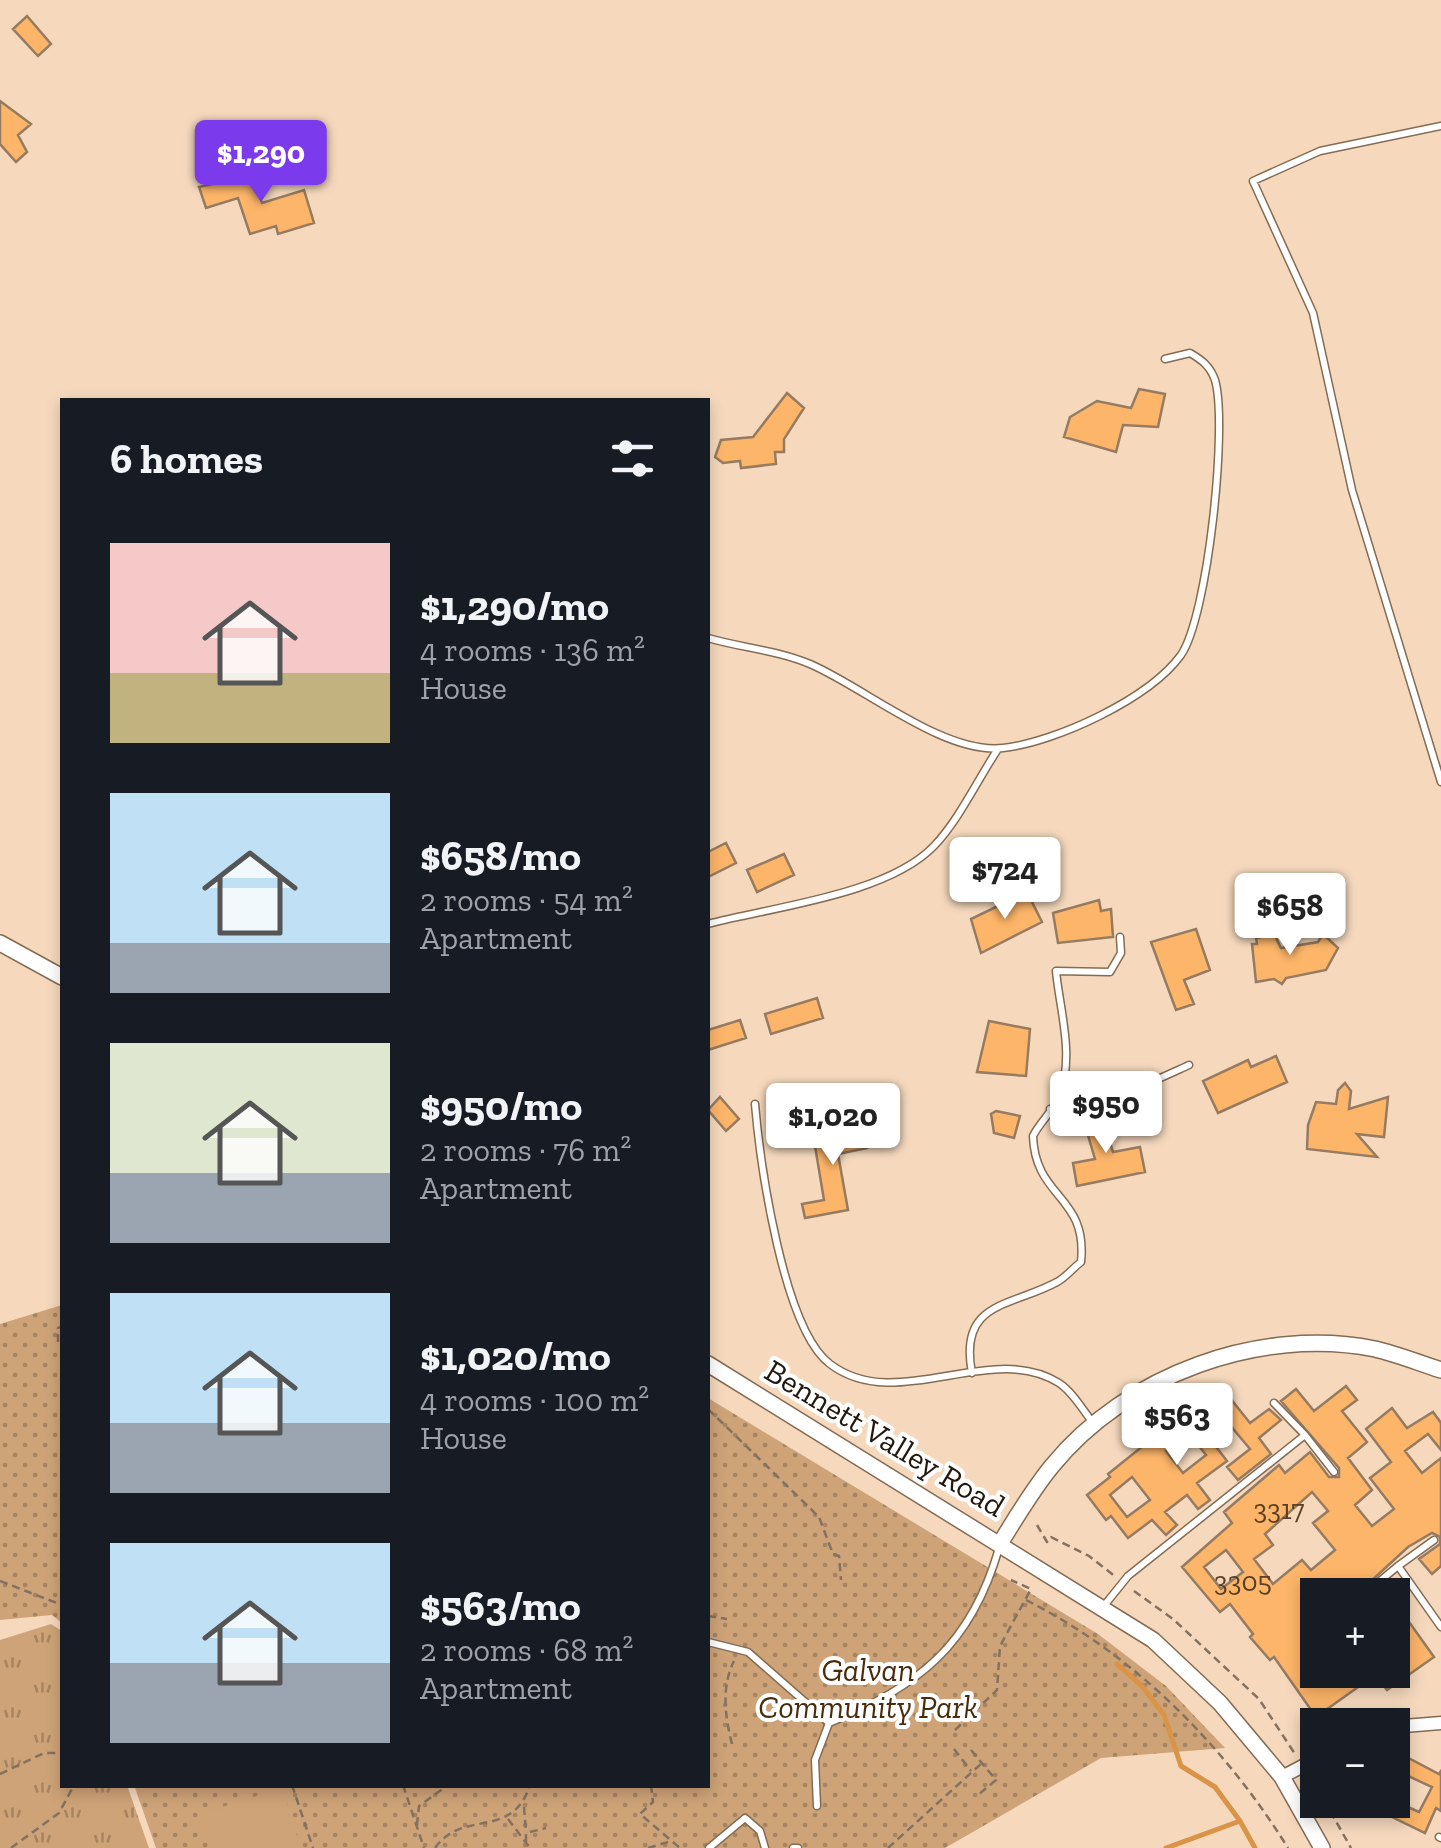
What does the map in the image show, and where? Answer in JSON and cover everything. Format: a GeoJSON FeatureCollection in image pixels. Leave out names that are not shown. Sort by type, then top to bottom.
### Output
{"type":"FeatureCollection","features":[{"type":"Feature","properties":{"kind":"street"},"geometry":{"type":"LineString","coordinates":[[0,942],[60,976]]}},
{"type":"Feature","properties":{"kind":"street","name":"Bennett Valley Road"},"geometry":{"type":"LineString","coordinates":[[710,1365],[1001,1542],[1053,1464],[1094,1425],[1176,1373],[1235,1353],[1297,1343],[1374,1349],[1441,1370]]}},
{"type":"Feature","properties":{"kind":"street"},"geometry":{"type":"LineString","coordinates":[[1001,1542],[1152,1640],[1220,1703],[1282,1777],[1322,1848]]}},
{"type":"Feature","properties":{"kind":"street"},"geometry":{"type":"LineString","coordinates":[[1410,1725],[1441,1722]]}},
{"type":"Feature","properties":{"kind":"street"},"geometry":{"type":"LineString","coordinates":[[1282,1777],[1300,1767]]}},
{"type":"Feature","properties":{"kind":"lane"},"geometry":{"type":"LineString","coordinates":[[1441,126],[1320,151],[1252,182],[1313,313],[1352,490],[1441,782]]}},
{"type":"Feature","properties":{"kind":"lane"},"geometry":{"type":"LineString","coordinates":[[710,639],[812,665],[918,723],[968,743],[998,749],[1038,742],[1098,716],[1159,679],[1182,653],[1209,568],[1220,406],[1214,376],[1204,362],[1190,353],[1165,359]]}},
{"type":"Feature","properties":{"kind":"lane"},"geometry":{"type":"LineString","coordinates":[[710,924],[822,900],[907,863],[933,847],[998,749]]}},
{"type":"Feature","properties":{"kind":"lane"},"geometry":{"type":"LineString","coordinates":[[972,1374],[973,1333],[985,1313],[1058,1282],[1081,1262],[1080,1221],[1039,1172],[1034,1136],[1058,1098],[1067,1032],[1056,971],[1110,972],[1122,953],[1120,937]]}},
{"type":"Feature","properties":{"kind":"lane"},"geometry":{"type":"LineString","coordinates":[[1050,1108],[1082,1108],[1116,1098],[1189,1065]]}},
{"type":"Feature","properties":{"kind":"lane"},"geometry":{"type":"LineString","coordinates":[[755,1104],[764,1190],[798,1312],[820,1355],[839,1370],[862,1378],[926,1380],[1022,1368],[1062,1384],[1094,1425]]}},
{"type":"Feature","properties":{"kind":"lane"},"geometry":{"type":"LineString","coordinates":[[1274,1403],[1305,1434],[1334,1472]]}},
{"type":"Feature","properties":{"kind":"lane"},"geometry":{"type":"LineString","coordinates":[[1102,1608],[1123,1582],[1305,1434]]}},
{"type":"Feature","properties":{"kind":"lane"},"geometry":{"type":"LineString","coordinates":[[1384,1578],[1434,1540]]}},
{"type":"Feature","properties":{"kind":"lane"},"geometry":{"type":"LineString","coordinates":[[818,1806],[815,1760],[829,1723],[887,1699],[939,1662],[991,1576],[1001,1542]]}},
{"type":"Feature","properties":{"kind":"lane"},"geometry":{"type":"LineString","coordinates":[[1398,1566],[1441,1627]]}},
{"type":"Feature","properties":{"kind":"lane"},"geometry":{"type":"LineString","coordinates":[[710,1642],[748,1652],[829,1723]]}},
{"type":"Feature","properties":{"kind":"lane"},"geometry":{"type":"LineString","coordinates":[[709,1848],[745,1818],[760,1831],[765,1848]]}},
{"type":"Feature","properties":{"kind":"path"},"geometry":{"type":"LineString","coordinates":[[58,1342],[60,1327]]}},
{"type":"Feature","properties":{"kind":"path"},"geometry":{"type":"LineString","coordinates":[[710,1412],[819,1516],[832,1554],[839,1556],[841,1580]]}},
{"type":"Feature","properties":{"kind":"path"},"geometry":{"type":"LineString","coordinates":[[1037,1525],[1047,1542],[1051,1537],[1089,1556],[1173,1620],[1259,1699],[1300,1763]]}},
{"type":"Feature","properties":{"kind":"path"},"geometry":{"type":"LineString","coordinates":[[955,1730],[996,1690],[1000,1646],[1031,1589],[1011,1580]]}},
{"type":"Feature","properties":{"kind":"path"},"geometry":{"type":"LineString","coordinates":[[0,1581],[60,1604]]}},
{"type":"Feature","properties":{"kind":"path"},"geometry":{"type":"LineString","coordinates":[[1026,1600],[1058,1616],[1148,1680],[1250,1787],[1288,1848]]}},
{"type":"Feature","properties":{"kind":"path"},"geometry":{"type":"LineString","coordinates":[[710,1616],[726,1619]]}},
{"type":"Feature","properties":{"kind":"path"},"geometry":{"type":"LineString","coordinates":[[732,1744],[725,1701],[727,1675],[733,1662],[748,1652]]}},
{"type":"Feature","properties":{"kind":"path"},"geometry":{"type":"LineString","coordinates":[[954,1749],[972,1772]]}},
{"type":"Feature","properties":{"kind":"path"},"geometry":{"type":"LineString","coordinates":[[971,1750],[996,1780],[978,1796]]}},
{"type":"Feature","properties":{"kind":"path"},"geometry":{"type":"LineString","coordinates":[[0,1774],[44,1753],[60,1753]]}},
{"type":"Feature","properties":{"kind":"path"},"geometry":{"type":"LineString","coordinates":[[888,1848],[982,1763]]}},
{"type":"Feature","properties":{"kind":"path"},"geometry":{"type":"LineString","coordinates":[[11,1848],[60,1813],[72,1788]]}},
{"type":"Feature","properties":{"kind":"path"},"geometry":{"type":"LineString","coordinates":[[293,1788],[313,1848]]}},
{"type":"Feature","properties":{"kind":"path"},"geometry":{"type":"LineString","coordinates":[[404,1788],[424,1848]]}},
{"type":"Feature","properties":{"kind":"path"},"geometry":{"type":"LineString","coordinates":[[417,1826],[419,1806],[444,1788]]}},
{"type":"Feature","properties":{"kind":"path"},"geometry":{"type":"LineString","coordinates":[[526,1843],[524,1805],[529,1788]]}},
{"type":"Feature","properties":{"kind":"path"},"geometry":{"type":"LineString","coordinates":[[651,1788],[653,1802],[640,1814],[680,1848]]}},
{"type":"Feature","properties":{"kind":"path"},"geometry":{"type":"LineString","coordinates":[[435,1848],[442,1839],[464,1828],[507,1818],[524,1805]]}},
{"type":"Feature","properties":{"kind":"path"},"geometry":{"type":"LineString","coordinates":[[507,1818],[530,1848]]}},
{"type":"Feature","properties":{"kind":"path"},"geometry":{"type":"LineString","coordinates":[[1334,1818],[1352,1848]]}},
{"type":"Feature","properties":{"kind":"path"},"geometry":{"type":"LineString","coordinates":[[526,1834],[546,1828]]}},
{"type":"Feature","properties":{"kind":"path"},"geometry":{"type":"LineString","coordinates":[[296,1833],[306,1830]]}},
{"type":"Feature","properties":{"kind":"path"},"geometry":{"type":"LineString","coordinates":[[648,1848],[670,1842]]}},
{"type":"Feature","properties":{"kind":"green space"},"geometry":{"type":"Polygon","coordinates":[[[60,1306],[60,1621],[52,1615],[0,1620],[0,1324],[60,1306]]]}},
{"type":"Feature","properties":{"kind":"green space","name":"Galvan Community Park"},"geometry":{"type":"Polygon","coordinates":[[[710,1399],[1098,1634],[1166,1686],[1225,1748],[1101,1758],[945,1848],[156,1848],[135,1788],[710,1788],[710,1399]]]}},
{"type":"Feature","properties":{"kind":"green space"},"geometry":{"type":"Polygon","coordinates":[[[51,1624],[60,1630],[60,1788],[128,1788],[149,1848],[0,1848],[0,1640],[51,1624]]]}},
{"type":"Feature","properties":{"kind":"green space"},"geometry":{"type":"Polygon","coordinates":[[[282,1788],[301,1848],[209,1848],[199,1814],[282,1788]]]}},
{"type":"Feature","properties":{"kind":"building"},"geometry":{"type":"Polygon","coordinates":[[[27,16],[51,44],[38,56],[13,29],[27,16]]]}},
{"type":"Feature","properties":{"kind":"building"},"geometry":{"type":"Polygon","coordinates":[[[0,101],[31,124],[18,135],[27,152],[16,162],[0,144],[0,101]]]}},
{"type":"Feature","properties":{"kind":"building"},"geometry":{"type":"Polygon","coordinates":[[[252,175],[262,203],[304,190],[314,223],[278,234],[276,226],[250,234],[238,198],[206,208],[199,187],[252,175]]]}},
{"type":"Feature","properties":{"kind":"building"},"geometry":{"type":"Polygon","coordinates":[[[1139,389],[1165,394],[1158,427],[1123,425],[1116,452],[1064,437],[1070,417],[1097,401],[1131,408],[1139,389]]]}},
{"type":"Feature","properties":{"kind":"building"},"geometry":{"type":"Polygon","coordinates":[[[787,393],[804,408],[784,439],[784,452],[775,452],[776,464],[741,468],[740,461],[723,463],[715,457],[721,440],[753,437],[787,393]]]}},
{"type":"Feature","properties":{"kind":"building"},"geometry":{"type":"Polygon","coordinates":[[[726,843],[736,863],[710,876],[710,851],[726,843]]]}},
{"type":"Feature","properties":{"kind":"building"},"geometry":{"type":"Polygon","coordinates":[[[784,854],[794,875],[757,892],[747,870],[784,854]]]}},
{"type":"Feature","properties":{"kind":"building"},"geometry":{"type":"Polygon","coordinates":[[[1027,892],[1042,922],[981,953],[971,919],[1027,892]]]}},
{"type":"Feature","properties":{"kind":"building"},"geometry":{"type":"Polygon","coordinates":[[[1099,900],[1101,911],[1111,909],[1113,937],[1058,943],[1053,913],[1099,900]]]}},
{"type":"Feature","properties":{"kind":"building"},"geometry":{"type":"Polygon","coordinates":[[[1196,929],[1210,970],[1184,980],[1194,1004],[1176,1010],[1151,942],[1196,929]]]}},
{"type":"Feature","properties":{"kind":"building"},"geometry":{"type":"Polygon","coordinates":[[[1274,934],[1281,948],[1318,942],[1323,934],[1338,948],[1326,970],[1286,978],[1282,984],[1274,979],[1256,982],[1252,944],[1257,944],[1256,938],[1274,934]]]}},
{"type":"Feature","properties":{"kind":"building"},"geometry":{"type":"Polygon","coordinates":[[[817,998],[823,1018],[771,1034],[765,1014],[817,998]]]}},
{"type":"Feature","properties":{"kind":"building"},"geometry":{"type":"Polygon","coordinates":[[[740,1020],[746,1038],[710,1049],[710,1029],[740,1020]]]}},
{"type":"Feature","properties":{"kind":"building"},"geometry":{"type":"Polygon","coordinates":[[[989,1021],[1030,1029],[1026,1076],[977,1072],[989,1021]]]}},
{"type":"Feature","properties":{"kind":"building"},"geometry":{"type":"Polygon","coordinates":[[[1276,1056],[1287,1082],[1218,1113],[1203,1081],[1248,1060],[1251,1067],[1276,1056]]]}},
{"type":"Feature","properties":{"kind":"building"},"geometry":{"type":"Polygon","coordinates":[[[1345,1083],[1351,1091],[1349,1109],[1388,1097],[1384,1137],[1357,1134],[1377,1157],[1307,1149],[1308,1125],[1316,1102],[1336,1104],[1338,1090],[1345,1083]]]}},
{"type":"Feature","properties":{"kind":"building"},"geometry":{"type":"Polygon","coordinates":[[[720,1097],[739,1119],[726,1131],[710,1108],[720,1097]]]}},
{"type":"Feature","properties":{"kind":"building"},"geometry":{"type":"Polygon","coordinates":[[[1100,1110],[1113,1152],[1140,1147],[1145,1172],[1077,1186],[1073,1163],[1095,1159],[1082,1115],[1100,1110]]]}},
{"type":"Feature","properties":{"kind":"building"},"geometry":{"type":"Polygon","coordinates":[[[996,1111],[1020,1116],[1014,1138],[994,1133],[991,1114],[996,1111]]]}},
{"type":"Feature","properties":{"kind":"building"},"geometry":{"type":"Polygon","coordinates":[[[862,1125],[867,1148],[838,1154],[848,1210],[805,1218],[802,1204],[824,1200],[813,1134],[862,1125]]]}},
{"type":"Feature","properties":{"kind":"building"},"geometry":{"type":"Polygon","coordinates":[[[1346,1386],[1357,1400],[1342,1411],[1367,1442],[1348,1458],[1372,1490],[1355,1505],[1372,1526],[1394,1509],[1370,1478],[1391,1462],[1366,1429],[1392,1408],[1407,1428],[1433,1412],[1441,1423],[1441,1450],[1428,1434],[1405,1451],[1422,1473],[1441,1458],[1441,1566],[1432,1574],[1419,1559],[1440,1544],[1440,1537],[1432,1533],[1408,1547],[1374,1578],[1300,1578],[1300,1688],[1357,1688],[1329,1708],[1310,1708],[1274,1657],[1270,1660],[1250,1637],[1253,1634],[1230,1604],[1220,1612],[1182,1567],[1232,1523],[1224,1512],[1279,1465],[1285,1473],[1310,1452],[1329,1477],[1339,1477],[1339,1468],[1281,1401],[1296,1389],[1314,1411],[1346,1386]],[[1312,1492],[1265,1534],[1273,1545],[1254,1559],[1273,1584],[1302,1560],[1311,1570],[1335,1550],[1313,1523],[1328,1511],[1312,1492]],[[1226,1550],[1204,1567],[1221,1589],[1243,1572],[1226,1550]]]}},
{"type":"Feature","properties":{"kind":"building"},"geometry":{"type":"Polygon","coordinates":[[[1230,1398],[1250,1423],[1269,1409],[1281,1420],[1259,1438],[1271,1454],[1238,1480],[1227,1467],[1250,1449],[1229,1424],[1210,1439],[1227,1461],[1197,1483],[1210,1500],[1198,1509],[1187,1495],[1165,1512],[1177,1525],[1166,1535],[1152,1520],[1128,1538],[1111,1516],[1106,1520],[1087,1495],[1169,1425],[1173,1430],[1194,1413],[1201,1421],[1230,1398]],[[1189,1433],[1166,1451],[1183,1473],[1206,1455],[1189,1433]],[[1132,1477],[1110,1495],[1127,1517],[1150,1500],[1132,1477]]]}},
{"type":"Feature","properties":{"kind":"building"},"geometry":{"type":"Polygon","coordinates":[[[1410,1623],[1434,1657],[1410,1674],[1410,1623]]]}},
{"type":"Feature","properties":{"kind":"building"},"geometry":{"type":"Polygon","coordinates":[[[1410,1759],[1439,1774],[1441,1771],[1441,1811],[1436,1808],[1425,1833],[1394,1818],[1410,1818],[1410,1808],[1419,1812],[1432,1787],[1410,1777],[1410,1759]]]}},
{"type":"Feature","properties":{"kind":"waterway"},"geometry":{"type":"LineString","coordinates":[[1117,1664],[1142,1686],[1164,1715],[1181,1766],[1215,1787],[1240,1821]]}},
{"type":"Feature","properties":{"kind":"waterway"},"geometry":{"type":"LineString","coordinates":[[1166,1848],[1240,1821],[1255,1848]]}}]}
